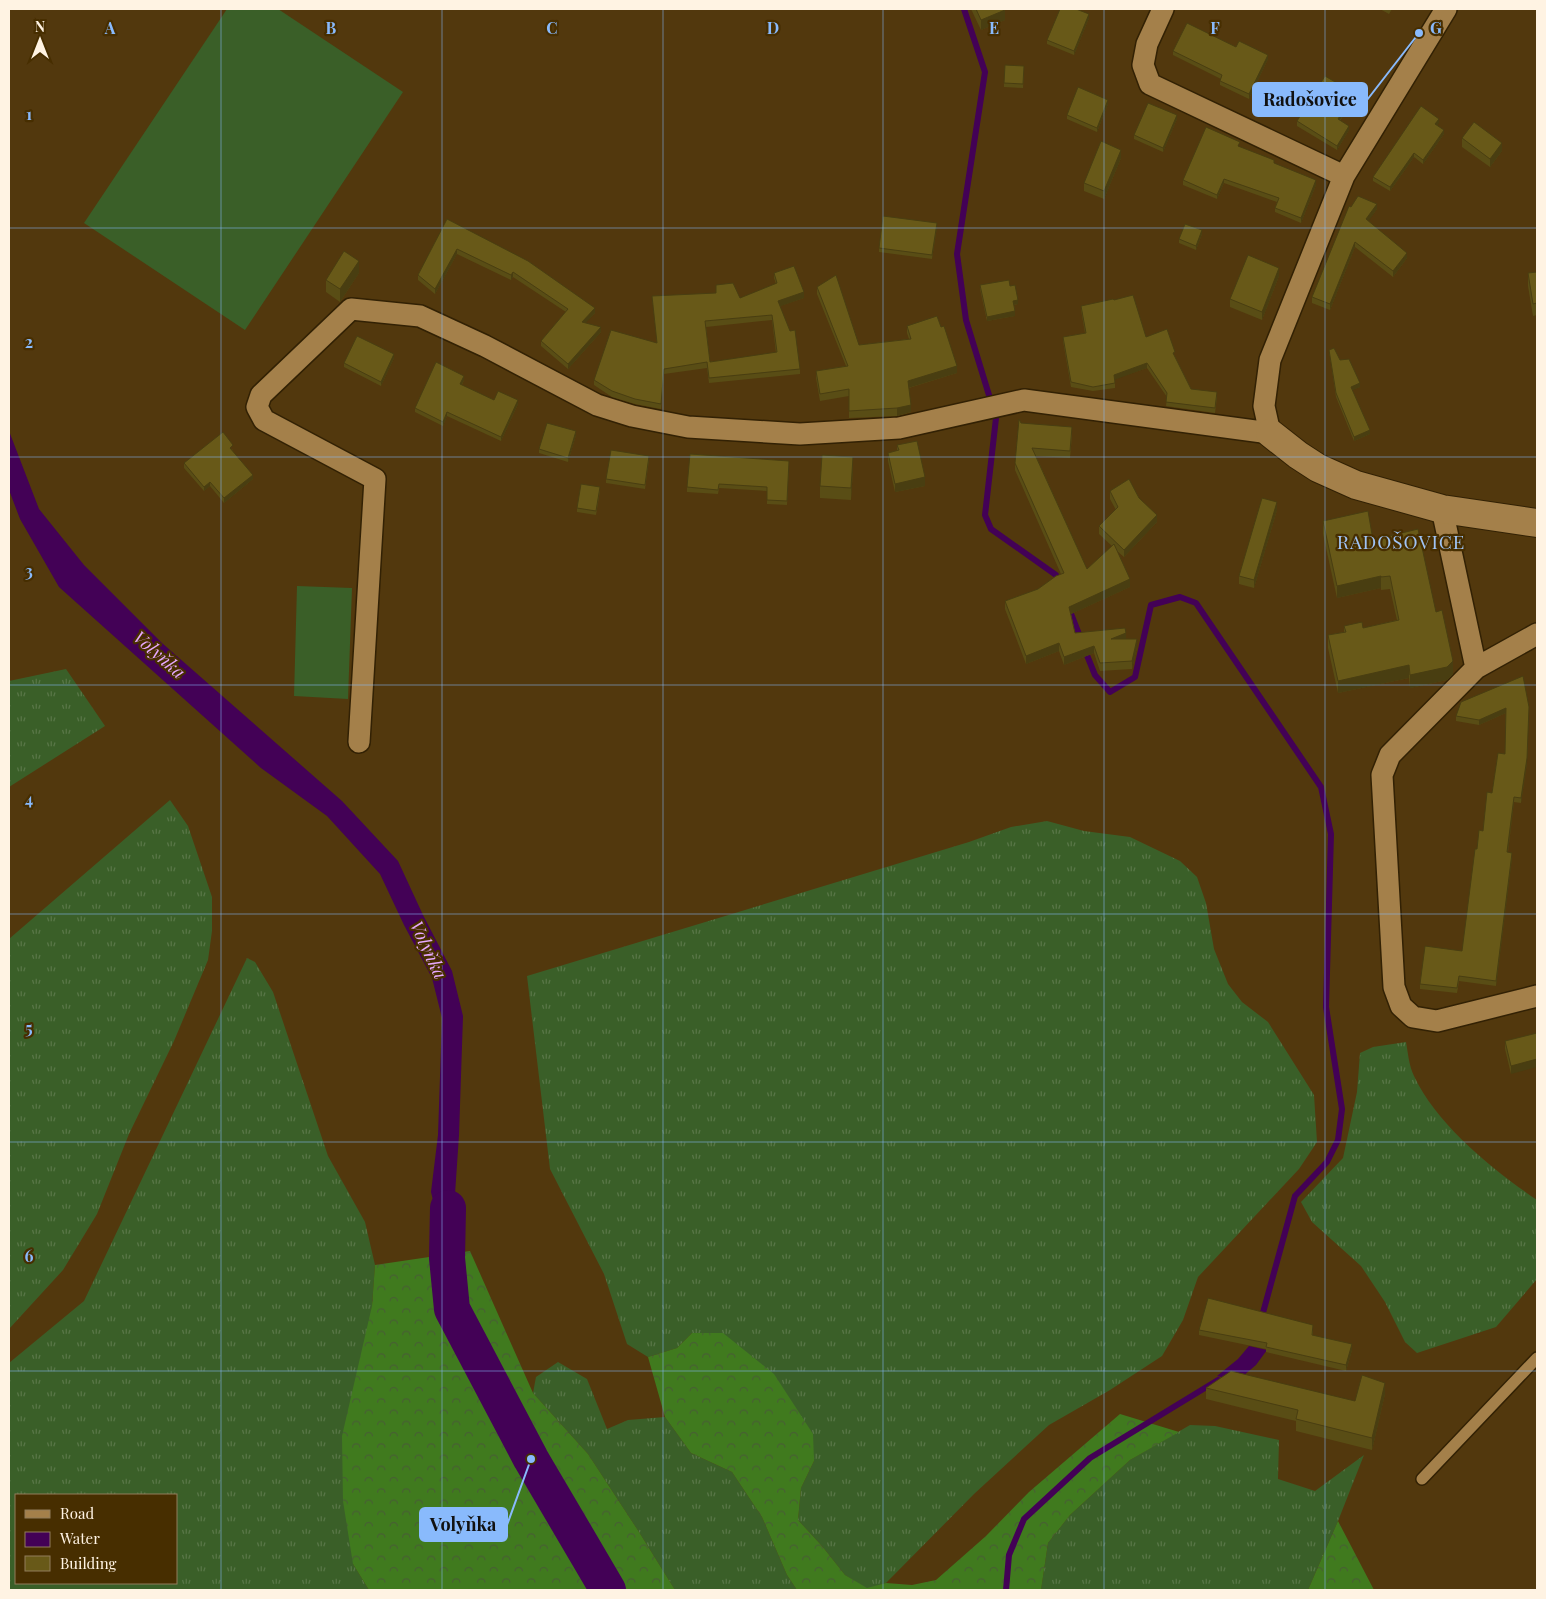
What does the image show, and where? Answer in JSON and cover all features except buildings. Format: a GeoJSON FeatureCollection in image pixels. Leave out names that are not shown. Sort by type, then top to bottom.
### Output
{"type":"FeatureCollection","features":[{"type":"Feature","properties":{"kind":"street"},"geometry":{"type":"LineString","coordinates":[[1163,9],[1147,44],[1143,65],[1150,84],[1344,176]]}},
{"type":"Feature","properties":{"kind":"street"},"geometry":{"type":"LineString","coordinates":[[1270,433],[1264,406],[1270,360],[1344,176],[1446,9]]}},
{"type":"Feature","properties":{"kind":"street"},"geometry":{"type":"LineString","coordinates":[[359,742],[375,479],[264,420],[258,406],[261,395],[351,309],[420,316],[485,346],[597,405],[632,416],[688,427],[800,434],[899,428],[1024,400],[1270,433],[1318,468],[1356,485],[1442,509],[1537,523]]}},
{"type":"Feature","properties":{"kind":"street"},"geometry":{"type":"LineString","coordinates":[[1442,509],[1476,668]]}},
{"type":"Feature","properties":{"kind":"street"},"geometry":{"type":"LineString","coordinates":[[1537,634],[1476,668],[1390,755],[1382,775],[1394,987],[1401,1006],[1413,1017],[1437,1021],[1537,996]]}},
{"type":"Feature","properties":{"kind":"lane"},"geometry":{"type":"LineString","coordinates":[[1422,1479],[1537,1358]]}},
{"type":"Feature","properties":{"kind":"green space"},"geometry":{"type":"Polygon","coordinates":[[[227,9],[278,9],[403,92],[245,330],[84,223],[227,9]]]}},
{"type":"Feature","properties":{"kind":"green space"},"geometry":{"type":"Polygon","coordinates":[[[297,586],[352,588],[348,699],[294,696],[297,586]]]}},
{"type":"Feature","properties":{"kind":"green space"},"geometry":{"type":"Polygon","coordinates":[[[66,669],[105,726],[9,787],[9,681],[66,669]]]}},
{"type":"Feature","properties":{"kind":"green space"},"geometry":{"type":"Polygon","coordinates":[[[170,800],[188,826],[212,897],[212,931],[208,960],[174,1041],[129,1134],[97,1214],[63,1270],[9,1329],[9,939],[170,800]]]}},
{"type":"Feature","properties":{"kind":"green space"},"geometry":{"type":"Polygon","coordinates":[[[1047,821],[1084,831],[1130,837],[1180,861],[1197,877],[1206,903],[1214,949],[1228,984],[1242,1002],[1268,1022],[1314,1095],[1317,1142],[1299,1169],[1198,1277],[1183,1320],[1162,1356],[1110,1390],[1049,1425],[974,1494],[886,1583],[867,1589],[845,1575],[798,1520],[801,1488],[814,1461],[692,1333],[677,1348],[648,1357],[627,1344],[604,1274],[550,1169],[527,976],[969,842],[1011,827],[1047,821]]]}},
{"type":"Feature","properties":{"kind":"green space"},"geometry":{"type":"Polygon","coordinates":[[[247,958],[255,962],[273,992],[328,1156],[365,1222],[375,1265],[353,1564],[369,1590],[9,1590],[9,1363],[84,1301],[247,958]]]}},
{"type":"Feature","properties":{"kind":"green space"},"geometry":{"type":"Polygon","coordinates":[[[1406,1042],[1414,1076],[1424,1094],[1451,1129],[1485,1161],[1537,1200],[1537,1279],[1496,1327],[1417,1353],[1405,1342],[1385,1302],[1361,1266],[1312,1222],[1301,1202],[1343,1158],[1357,1092],[1360,1053],[1373,1047],[1406,1042]]]}},
{"type":"Feature","properties":{"kind":"green space"},"geometry":{"type":"Polygon","coordinates":[[[470,1251],[533,1393],[588,1454],[675,1590],[369,1590],[353,1564],[343,1501],[342,1436],[372,1306],[375,1265],[470,1251]]]}},
{"type":"Feature","properties":{"kind":"green space"},"geometry":{"type":"Polygon","coordinates":[[[692,1333],[723,1333],[774,1374],[813,1434],[814,1461],[801,1488],[798,1520],[845,1575],[867,1588],[886,1583],[912,1585],[936,1580],[986,1536],[1029,1492],[1120,1414],[1179,1432],[1130,1460],[1070,1515],[1048,1543],[1041,1590],[797,1590],[787,1575],[762,1517],[732,1472],[691,1453],[665,1417],[648,1357],[677,1348],[692,1333]]]}},
{"type":"Feature","properties":{"kind":"green space"},"geometry":{"type":"Polygon","coordinates":[[[558,1362],[587,1379],[607,1429],[628,1420],[665,1417],[691,1453],[732,1472],[762,1517],[787,1575],[797,1590],[675,1590],[588,1454],[533,1393],[536,1377],[558,1362]]]}},
{"type":"Feature","properties":{"kind":"green space"},"geometry":{"type":"Polygon","coordinates":[[[1190,1425],[1215,1426],[1279,1440],[1278,1479],[1315,1491],[1364,1455],[1308,1590],[1041,1590],[1048,1543],[1070,1515],[1130,1460],[1190,1425]]]}},
{"type":"Feature","properties":{"kind":"green space"},"geometry":{"type":"Polygon","coordinates":[[[1338,1521],[1374,1590],[1308,1590],[1338,1521]]]}},
{"type":"Feature","properties":{"kind":"water"},"geometry":{"type":"Polygon","coordinates":[[[9,431],[39,509],[84,565],[162,643],[342,801],[398,861],[452,971],[463,1016],[459,1135],[455,1194],[447,1258],[431,1192],[438,1135],[442,1018],[432,978],[380,874],[327,816],[261,768],[59,587],[20,519],[9,490],[9,431]]]}},
{"type":"Feature","properties":{"kind":"water"},"geometry":{"type":"Polygon","coordinates":[[[1249,1346],[1267,1350],[1256,1365],[1237,1381],[1217,1376],[1238,1359],[1249,1346]]]}},
{"type":"Feature","properties":{"kind":"waterway"},"geometry":{"type":"LineString","coordinates":[[964,9],[985,72],[957,254],[966,320],[996,418],[985,515],[991,529],[1056,575],[1059,583]]}},
{"type":"Feature","properties":{"kind":"waterway"},"geometry":{"type":"LineString","coordinates":[[1084,648],[1095,675],[1110,692],[1135,677],[1151,605],[1180,597],[1196,603],[1321,787],[1331,834],[1326,1007],[1342,1109],[1338,1140],[1327,1162],[1295,1196],[1261,1320]]}},
{"type":"Feature","properties":{"kind":"waterway"},"geometry":{"type":"LineString","coordinates":[[1068,606],[1081,639]]}},
{"type":"Feature","properties":{"kind":"waterway","name":"Volyňka"},"geometry":{"type":"LineString","coordinates":[[448,1208],[447,1258],[452,1309],[531,1459],[608,1590]]}},
{"type":"Feature","properties":{"kind":"waterway"},"geometry":{"type":"LineString","coordinates":[[1006,1590],[1009,1555],[1024,1519],[1090,1458],[1218,1380]]}},
{"type":"Feature","properties":{"kind":"place","name":"Radošovice"},"geometry":{"type":"Point","coordinates":[1419,33]}},
{"type":"Feature","properties":{"kind":"place","name":"Volyňka"},"geometry":{"type":"Point","coordinates":[531,1459]}},
{"type":"Feature","properties":{"kind":"district","name":"RADOŠOVICE"},"geometry":{"type":"Point","coordinates":[1401,542]}}]}
